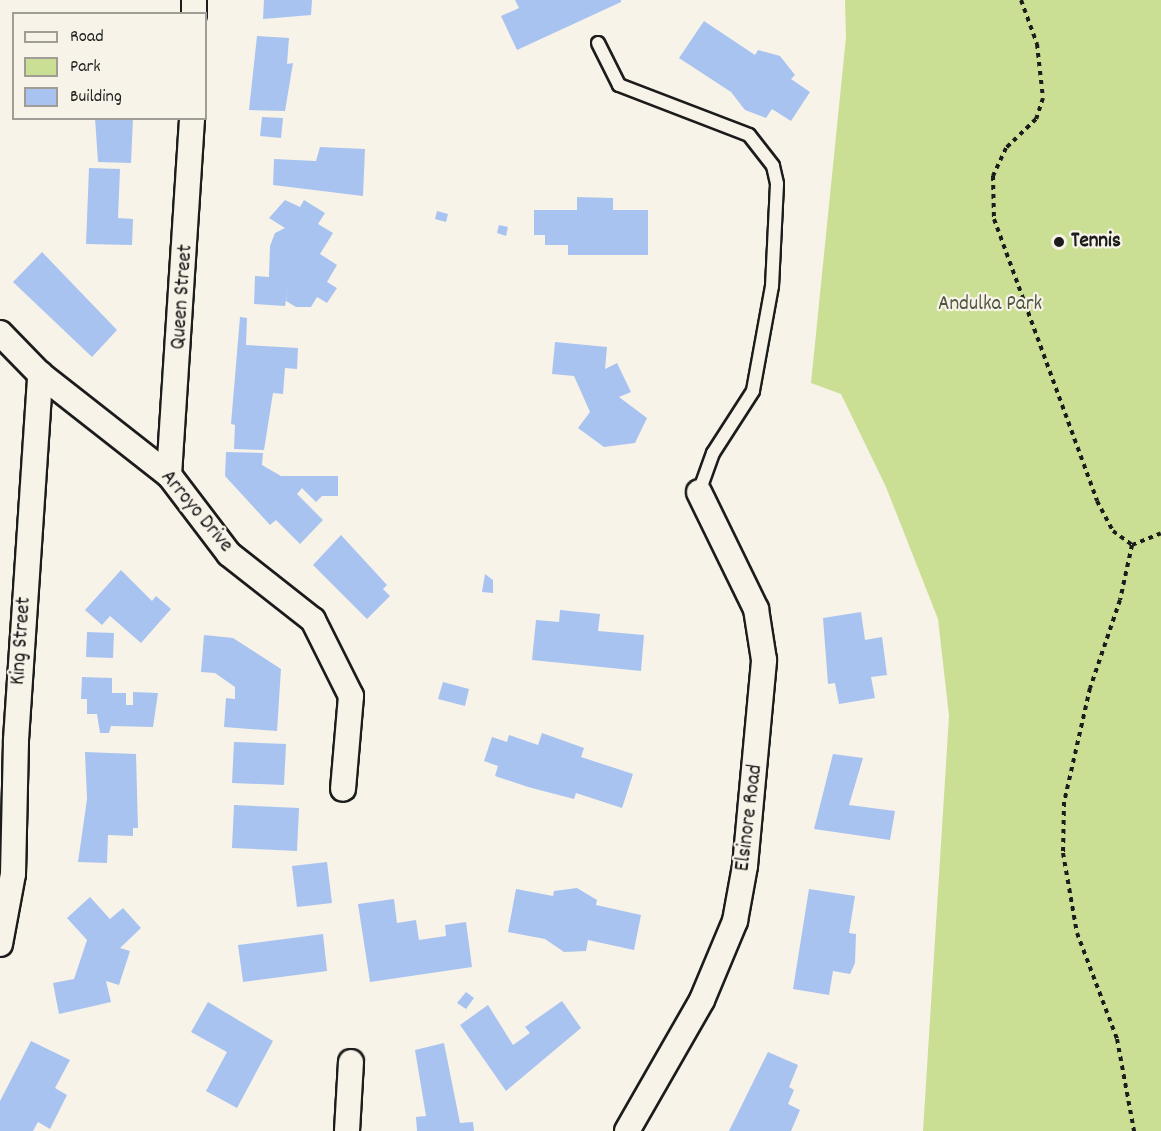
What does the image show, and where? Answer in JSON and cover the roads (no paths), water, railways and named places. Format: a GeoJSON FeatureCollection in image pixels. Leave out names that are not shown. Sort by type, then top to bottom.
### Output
{"type":"FeatureCollection","features":[{"type":"Feature","properties":{"kind":"street","name":"Queen Street"},"geometry":{"type":"LineString","coordinates":[[170,475],[192,120]]}},
{"type":"Feature","properties":{"kind":"street","name":"Arroyo Drive"},"geometry":{"type":"LineString","coordinates":[[0,333],[40,374],[170,475],[229,554],[313,620],[340,666],[351,696],[343,789]]}},
{"type":"Feature","properties":{"kind":"street","name":"King Street"},"geometry":{"type":"LineString","coordinates":[[0,944],[13,874],[15,740],[40,374]]}},
{"type":"Feature","properties":{"kind":"street","name":"Elsinore Road"},"geometry":{"type":"LineString","coordinates":[[627,1131],[702,1000],[735,921],[746,866],[764,660],[756,609],[699,492]]}},
{"type":"Feature","properties":{"kind":"street"},"geometry":{"type":"LineString","coordinates":[[347,1131],[351,1062]]}},
{"type":"Feature","properties":{"kind":"lane"},"geometry":{"type":"LineString","coordinates":[[598,43],[620,85],[749,135],[773,166],[777,184],[772,286],[753,391],[713,453],[699,492]]}},
{"type":"Feature","properties":{"kind":"place","name":"Tennis"},"geometry":{"type":"Point","coordinates":[1059,242]}},
{"type":"Feature","properties":{"kind":"park label","name":"Andulka Park"},"geometry":{"type":"Point","coordinates":[990,305]}}]}
